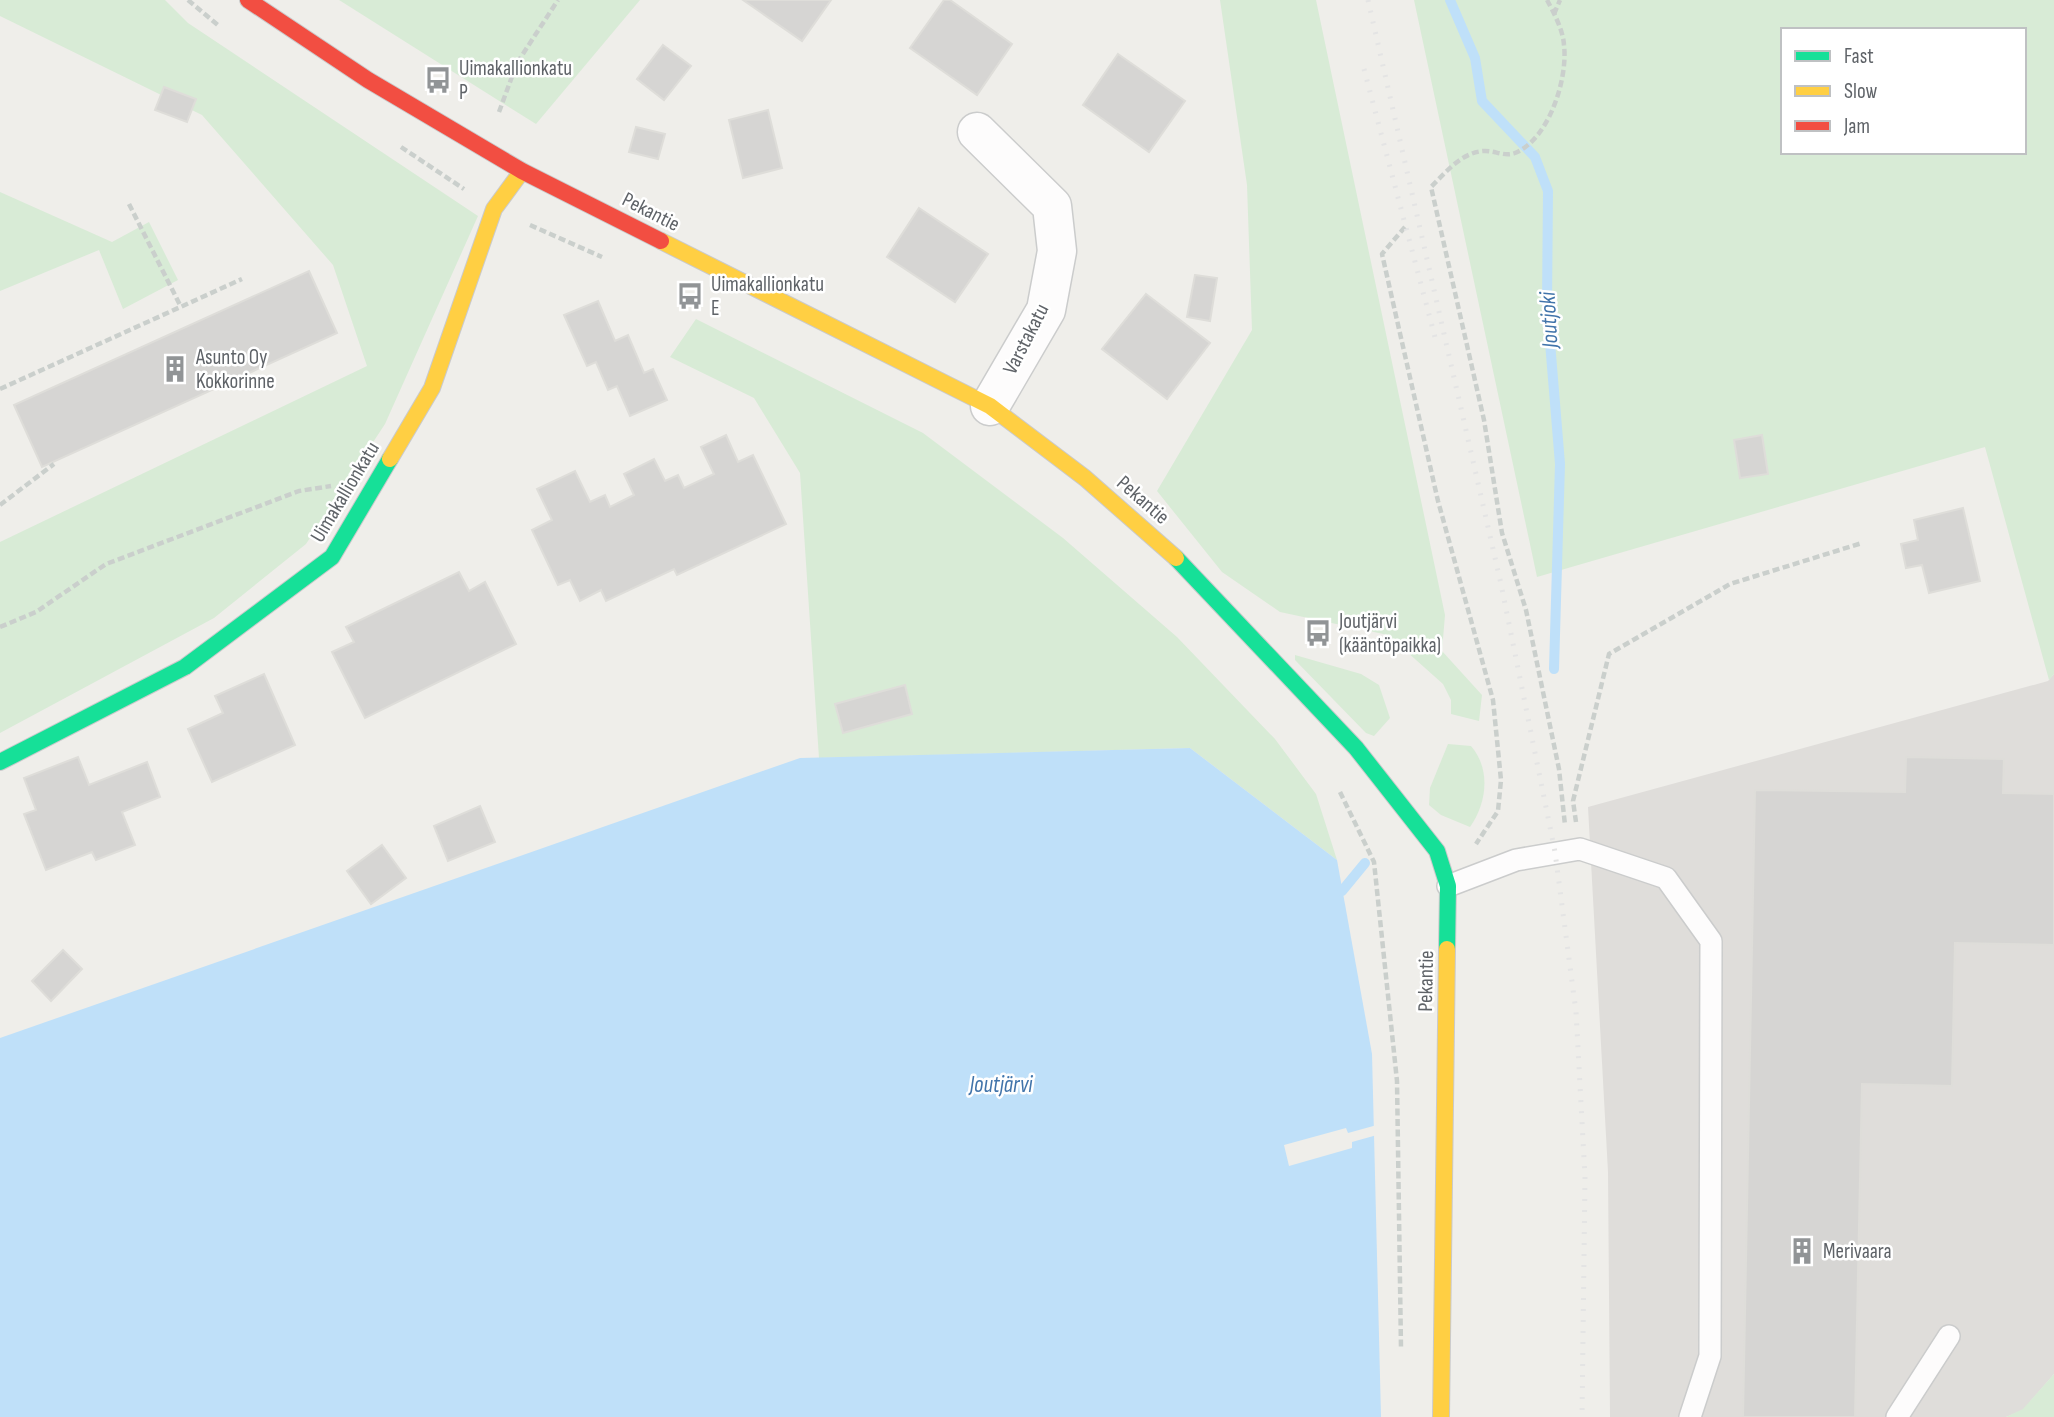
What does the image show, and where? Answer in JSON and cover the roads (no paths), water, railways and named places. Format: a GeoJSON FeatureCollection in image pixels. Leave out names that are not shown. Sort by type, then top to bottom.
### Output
{"type":"FeatureCollection","features":[{"type":"Feature","properties":{"kind":"street","name":"Pekantie"},"geometry":{"type":"LineString","coordinates":[[248,0],[368,80],[522,171],[990,406],[1085,478],[1170,551],[1356,748],[1437,851],[1448,886],[1441,1417]]}},
{"type":"Feature","properties":{"kind":"street","name":"Varstakatu"},"geometry":{"type":"LineString","coordinates":[[977,132],[1052,206],[1057,251],[1046,310],[990,406]]}},
{"type":"Feature","properties":{"kind":"street","name":"Uimakallionkatu"},"geometry":{"type":"LineString","coordinates":[[0,762],[185,667],[332,557],[432,388],[494,209],[522,171]]}},
{"type":"Feature","properties":{"kind":"lane"},"geometry":{"type":"LineString","coordinates":[[1448,886],[1516,860],[1574,850],[1667,878],[1711,941],[1710,1356],[1690,1417]]}},
{"type":"Feature","properties":{"kind":"lane"},"geometry":{"type":"LineString","coordinates":[[1897,1417],[1949,1336]]}},
{"type":"Feature","properties":{"kind":"water","name":"Joutjärvi"},"geometry":{"type":"Polygon","coordinates":[[[1190,748],[1337,860],[1372,1054],[1381,1417],[0,1417],[0,1038],[800,758],[1190,748]]]}},
{"type":"Feature","properties":{"kind":"waterway","name":"Joutjoki"},"geometry":{"type":"LineString","coordinates":[[1450,0],[1475,58],[1482,101],[1535,157],[1548,191],[1547,306],[1560,464],[1554,669]]}},
{"type":"Feature","properties":{"kind":"waterway","name":"Joutjoki"},"geometry":{"type":"LineString","coordinates":[[1342,891],[1365,863]]}},
{"type":"Feature","properties":{"kind":"railway"},"geometry":{"type":"LineString","coordinates":[[1368,0],[1501,584],[1555,852],[1576,1012],[1585,1177],[1582,1417]]}},
{"type":"Feature","properties":{"kind":"railway"},"geometry":{"type":"LineString","coordinates":[[1364,69],[1436,341]]}},
{"type":"Feature","properties":{"kind":"place","name":"Uimakallionkatu P"},"geometry":{"type":"Point","coordinates":[438,80]}},
{"type":"Feature","properties":{"kind":"place","name":"Uimakallionkatu E"},"geometry":{"type":"Point","coordinates":[690,296]}},
{"type":"Feature","properties":{"kind":"place","name":"Asunto Oy Kokkorinne"},"geometry":{"type":"Point","coordinates":[175,369]}},
{"type":"Feature","properties":{"kind":"place","name":"Joutjärvi (kääntöpaikka)"},"geometry":{"type":"Point","coordinates":[1318,633]}},
{"type":"Feature","properties":{"kind":"place","name":"Merivaara"},"geometry":{"type":"Point","coordinates":[1802,1251]}}]}
